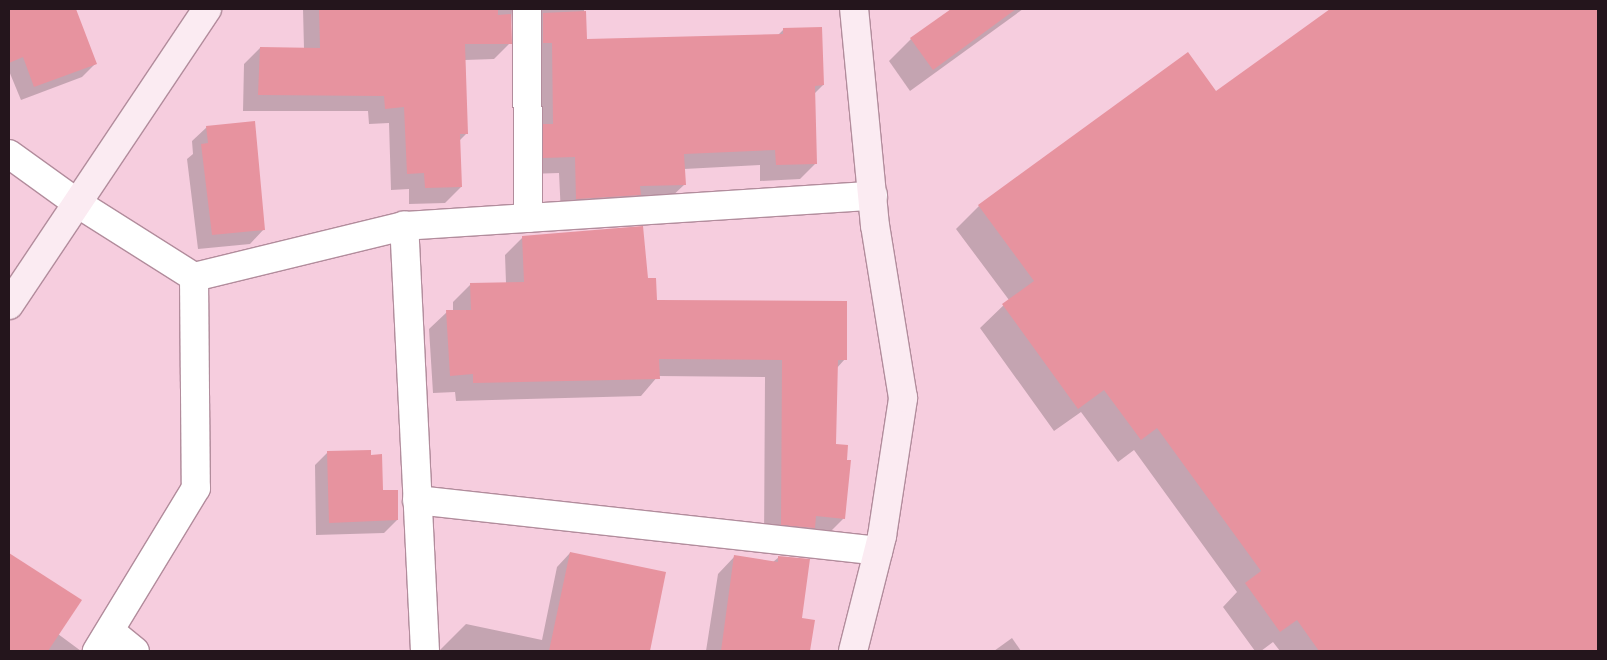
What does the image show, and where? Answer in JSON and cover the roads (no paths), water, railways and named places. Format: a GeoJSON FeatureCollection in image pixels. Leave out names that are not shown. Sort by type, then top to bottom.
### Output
{"type":"FeatureCollection","features":[{"type":"Feature","properties":{"kind":"street"},"geometry":{"type":"LineString","coordinates":[[9,305],[207,9]]}},
{"type":"Feature","properties":{"kind":"street"},"geometry":{"type":"LineString","coordinates":[[527,9],[528,218]]}},
{"type":"Feature","properties":{"kind":"street"},"geometry":{"type":"LineString","coordinates":[[852,651],[878,551],[903,398],[875,226],[854,9]]}},
{"type":"Feature","properties":{"kind":"street"},"geometry":{"type":"LineString","coordinates":[[9,154],[77,203],[194,277],[404,226],[873,196]]}},
{"type":"Feature","properties":{"kind":"street"},"geometry":{"type":"LineString","coordinates":[[404,226],[425,651]]}},
{"type":"Feature","properties":{"kind":"street"},"geometry":{"type":"LineString","coordinates":[[134,651],[103,641],[196,488],[194,277]]}},
{"type":"Feature","properties":{"kind":"street"},"geometry":{"type":"LineString","coordinates":[[417,500],[878,551]]}}]}
